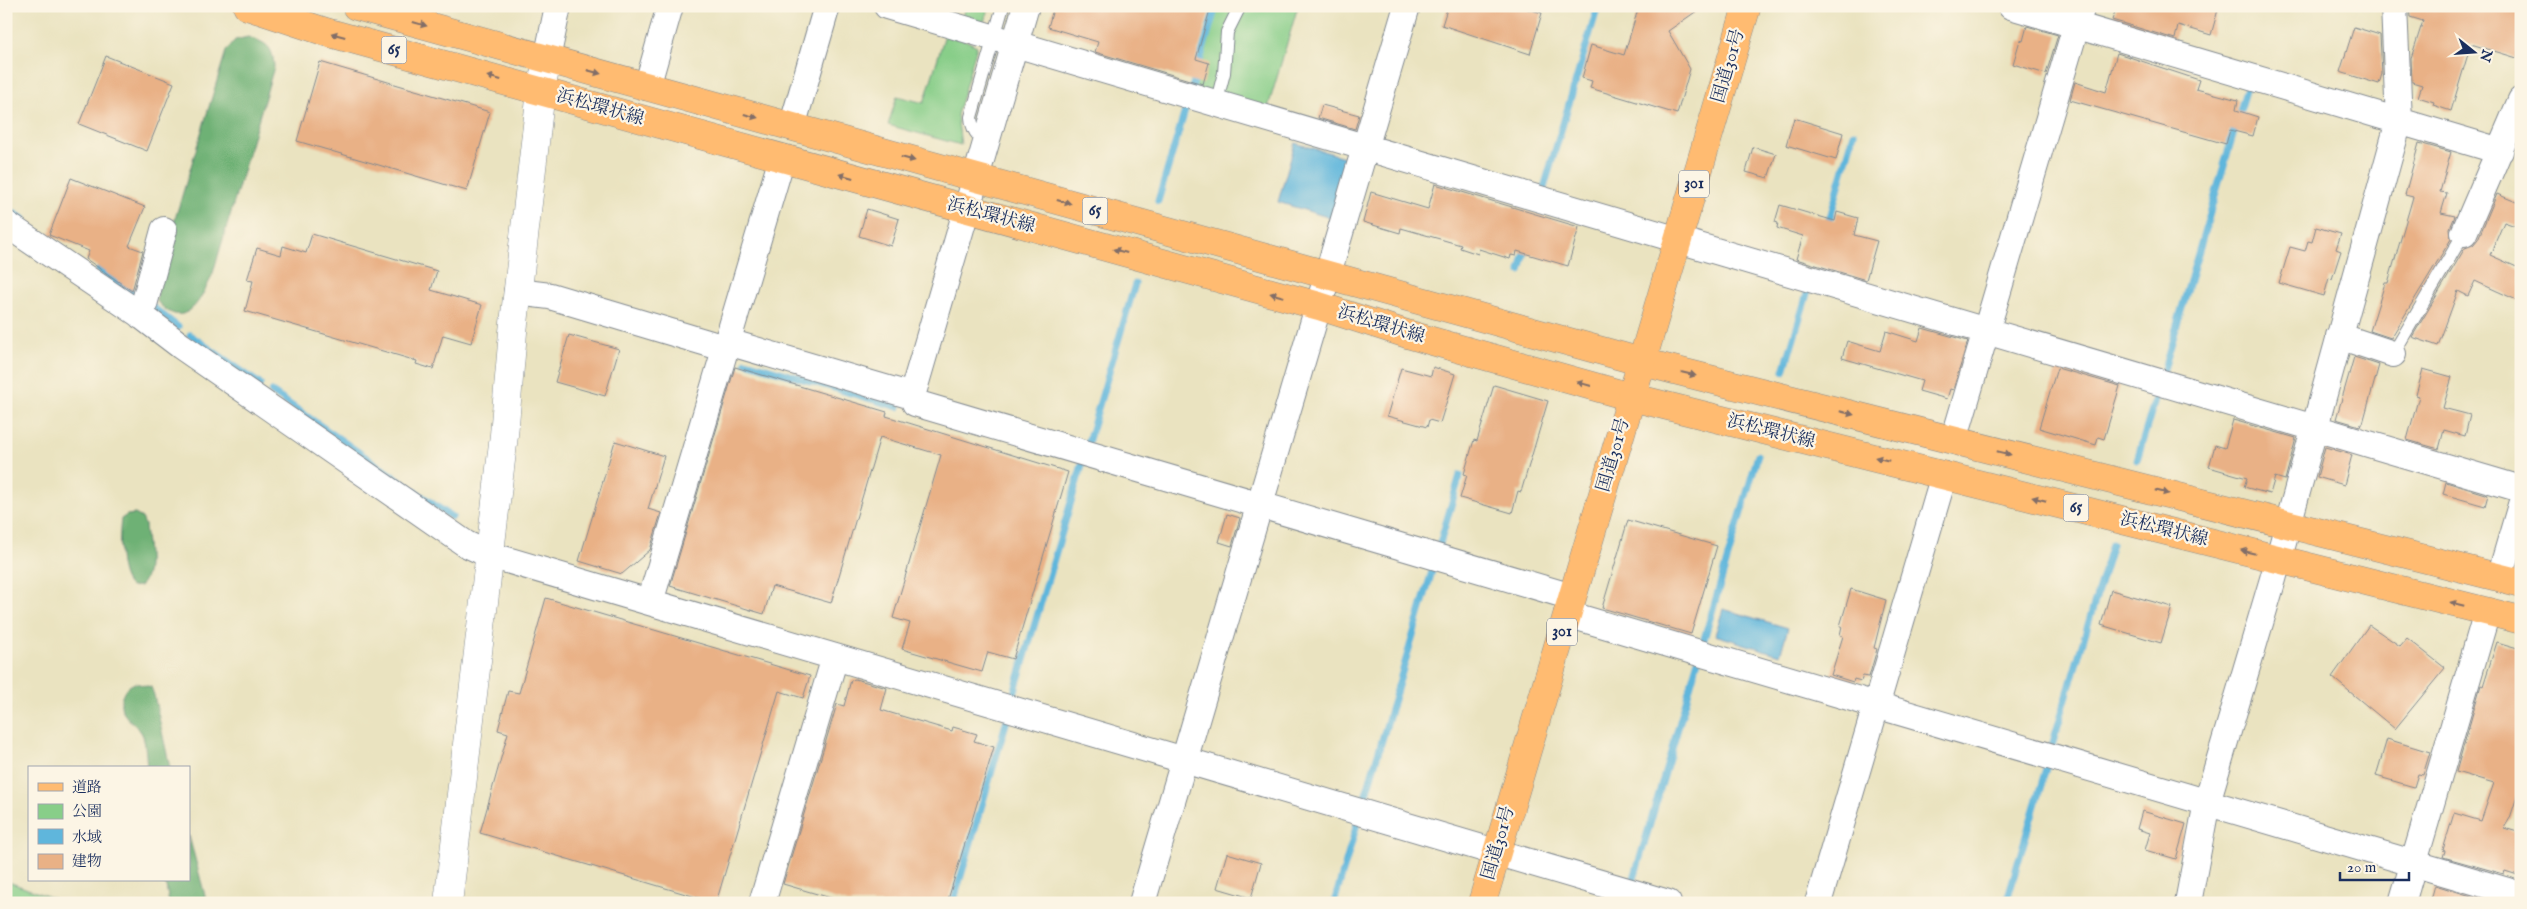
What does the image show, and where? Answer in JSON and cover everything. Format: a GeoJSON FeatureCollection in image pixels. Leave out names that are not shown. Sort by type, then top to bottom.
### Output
{"type":"FeatureCollection","features":[{"type":"Feature","properties":{"kind":"main road","name":"浜松環状線"},"geometry":{"type":"LineString","coordinates":[[247,6],[326,32],[1319,306],[1407,334],[1631,397],[2521,620]]}},
{"type":"Feature","properties":{"kind":"main road","name":"浜松環状線"},"geometry":{"type":"LineString","coordinates":[[356,6],[1642,362],[2510,580]]}},
{"type":"Feature","properties":{"kind":"main road","name":"国道301号"},"geometry":{"type":"LineString","coordinates":[[1482,903],[1747,6]]}},
{"type":"Feature","properties":{"kind":"street"},"geometry":{"type":"LineString","coordinates":[[448,903],[504,435],[517,292],[541,91],[558,6]]}},
{"type":"Feature","properties":{"kind":"street"},"geometry":{"type":"LineString","coordinates":[[647,87],[670,6]]}},
{"type":"Feature","properties":{"kind":"street"},"geometry":{"type":"LineString","coordinates":[[792,127],[828,6]]}},
{"type":"Feature","properties":{"kind":"street"},"geometry":{"type":"LineString","coordinates":[[887,6],[2521,489]]}},
{"type":"Feature","properties":{"kind":"street"},"geometry":{"type":"LineString","coordinates":[[912,396],[986,143],[1004,41],[1026,6]]}},
{"type":"Feature","properties":{"kind":"street"},"geometry":{"type":"LineString","coordinates":[[1142,903],[1407,6]]}},
{"type":"Feature","properties":{"kind":"street"},"geometry":{"type":"LineString","coordinates":[[2011,6],[2079,16],[2399,121],[2509,139]]}},
{"type":"Feature","properties":{"kind":"street"},"geometry":{"type":"LineString","coordinates":[[2188,903],[2206,802],[2278,559],[2399,121],[2394,6]]}},
{"type":"Feature","properties":{"kind":"street"},"geometry":{"type":"LineString","coordinates":[[1954,440],[2079,16]]}},
{"type":"Feature","properties":{"kind":"street"},"geometry":{"type":"LineString","coordinates":[[2464,233],[2509,139],[2521,100]]}},
{"type":"Feature","properties":{"kind":"street"},"geometry":{"type":"LineString","coordinates":[[650,602],[782,158]]}},
{"type":"Feature","properties":{"kind":"street"},"geometry":{"type":"LineString","coordinates":[[6,224],[141,316],[466,544],[490,555],[1668,903]]}},
{"type":"Feature","properties":{"kind":"street"},"geometry":{"type":"LineString","coordinates":[[141,316],[164,230]]}},
{"type":"Feature","properties":{"kind":"street"},"geometry":{"type":"LineString","coordinates":[[517,292],[550,296],[912,396],[916,403],[1260,504],[1876,705],[2521,895]]}},
{"type":"Feature","properties":{"kind":"street"},"geometry":{"type":"LineString","coordinates":[[2339,336],[2393,354]]}},
{"type":"Feature","properties":{"kind":"street"},"geometry":{"type":"LineString","coordinates":[[1818,903],[1944,475]]}},
{"type":"Feature","properties":{"kind":"street"},"geometry":{"type":"LineString","coordinates":[[2510,580],[2521,505]]}},
{"type":"Feature","properties":{"kind":"street"},"geometry":{"type":"LineString","coordinates":[[2402,903],[2488,612]]}},
{"type":"Feature","properties":{"kind":"street"},"geometry":{"type":"LineString","coordinates":[[762,903],[835,657]]}},
{"type":"Feature","properties":{"kind":"lane"},"geometry":{"type":"LineString","coordinates":[[1003,6],[1004,41]]}},
{"type":"Feature","properties":{"kind":"lane"},"geometry":{"type":"LineString","coordinates":[[1216,104],[1224,73],[1227,32],[1240,6]]}},
{"type":"Feature","properties":{"kind":"lane"},"geometry":{"type":"LineString","coordinates":[[2393,354],[2464,233]]}},
{"type":"Feature","properties":{"kind":"green space"},"geometry":{"type":"Polygon","coordinates":[[[966,6],[989,6],[984,22],[962,21],[966,6]]]}},
{"type":"Feature","properties":{"kind":"green space"},"geometry":{"type":"Polygon","coordinates":[[[1217,6],[1298,6],[1267,111],[1193,90],[1217,6]]]}},
{"type":"Feature","properties":{"kind":"green space"},"geometry":{"type":"Polygon","coordinates":[[[946,31],[977,46],[957,115],[961,145],[888,125],[897,96],[924,103],[946,31]]]}},
{"type":"Feature","properties":{"kind":"green space"},"geometry":{"type":"Polygon","coordinates":[[[248,37],[268,46],[272,54],[274,67],[213,273],[197,303],[183,314],[175,314],[166,310],[156,300],[171,232],[226,51],[235,40],[248,37]]]}},
{"type":"Feature","properties":{"kind":"green space"},"geometry":{"type":"Polygon","coordinates":[[[135,514],[142,518],[145,525],[148,566],[147,574],[140,586],[131,587],[126,582],[121,565],[120,535],[121,519],[127,515],[135,514]]]}},
{"type":"Feature","properties":{"kind":"green space"},"geometry":{"type":"Polygon","coordinates":[[[135,683],[151,687],[170,766],[147,766],[143,736],[122,709],[123,694],[130,685],[135,683]]]}},
{"type":"Feature","properties":{"kind":"green space"},"geometry":{"type":"Polygon","coordinates":[[[190,840],[207,903],[169,903],[165,882],[190,882],[190,840]]]}},
{"type":"Feature","properties":{"kind":"green space"},"geometry":{"type":"Polygon","coordinates":[[[6,881],[66,903],[6,903],[6,881]]]}},
{"type":"Feature","properties":{"kind":"water"},"geometry":{"type":"Polygon","coordinates":[[[1295,143],[1351,159],[1334,219],[1278,202],[1295,143]]]}},
{"type":"Feature","properties":{"kind":"water"},"geometry":{"type":"Polygon","coordinates":[[[1723,609],[1788,628],[1780,655],[1715,635],[1723,609]]]}},
{"type":"Feature","properties":{"kind":"building"},"geometry":{"type":"Polygon","coordinates":[[[1054,6],[1211,6],[1196,59],[1209,63],[1203,84],[1095,52],[1098,42],[1048,27],[1054,6]]]}},
{"type":"Feature","properties":{"kind":"building"},"geometry":{"type":"Polygon","coordinates":[[[1448,6],[1518,6],[1542,13],[1530,54],[1442,25],[1448,6]]]}},
{"type":"Feature","properties":{"kind":"building"},"geometry":{"type":"Polygon","coordinates":[[[1639,6],[1704,6],[1668,31],[1690,69],[1677,114],[1590,88],[1592,81],[1582,78],[1591,45],[1624,55],[1639,6]]]}},
{"type":"Feature","properties":{"kind":"building"},"geometry":{"type":"Polygon","coordinates":[[[2117,6],[2219,6],[2211,35],[2178,25],[2175,39],[2112,20],[2117,6]]]}},
{"type":"Feature","properties":{"kind":"building"},"geometry":{"type":"Polygon","coordinates":[[[2409,6],[2521,6],[2521,46],[2517,58],[2471,44],[2451,111],[2433,105],[2434,102],[2418,97],[2422,85],[2412,82],[2411,58],[2423,21],[2410,17],[2409,6]]]}},
{"type":"Feature","properties":{"kind":"building"},"geometry":{"type":"Polygon","coordinates":[[[2027,26],[2058,35],[2046,74],[2013,64],[2020,40],[2023,41],[2027,26]]]}},
{"type":"Feature","properties":{"kind":"building"},"geometry":{"type":"Polygon","coordinates":[[[2354,27],[2380,35],[2382,74],[2379,84],[2340,72],[2354,27]]]}},
{"type":"Feature","properties":{"kind":"building"},"geometry":{"type":"Polygon","coordinates":[[[2117,53],[2199,80],[2196,89],[2238,100],[2236,110],[2258,117],[2253,136],[2230,130],[2226,144],[2070,100],[2075,82],[2106,92],[2117,53]]]}},
{"type":"Feature","properties":{"kind":"building"},"geometry":{"type":"Polygon","coordinates":[[[106,56],[174,83],[147,151],[79,124],[106,56]]]}},
{"type":"Feature","properties":{"kind":"building"},"geometry":{"type":"Polygon","coordinates":[[[320,62],[490,112],[467,191],[297,141],[320,62]]]}},
{"type":"Feature","properties":{"kind":"building"},"geometry":{"type":"Polygon","coordinates":[[[1322,105],[1359,115],[1355,129],[1318,118],[1322,105]]]}},
{"type":"Feature","properties":{"kind":"building"},"geometry":{"type":"Polygon","coordinates":[[[1794,118],[1843,133],[1836,160],[1786,145],[1794,118]]]}},
{"type":"Feature","properties":{"kind":"building"},"geometry":{"type":"Polygon","coordinates":[[[2419,143],[2451,152],[2440,192],[2447,193],[2441,213],[2455,216],[2450,228],[2451,239],[2391,338],[2370,331],[2385,283],[2388,283],[2413,197],[2405,195],[2419,143]]]}},
{"type":"Feature","properties":{"kind":"building"},"geometry":{"type":"Polygon","coordinates":[[[1753,147],[1776,154],[1768,178],[1746,172],[1753,147]]]}},
{"type":"Feature","properties":{"kind":"building"},"geometry":{"type":"Polygon","coordinates":[[[71,178],[145,207],[129,246],[143,251],[132,291],[86,259],[89,251],[49,235],[71,178]]]}},
{"type":"Feature","properties":{"kind":"building"},"geometry":{"type":"Polygon","coordinates":[[[1435,184],[1579,227],[1568,266],[1517,251],[1516,256],[1511,255],[1510,259],[1479,249],[1478,254],[1460,248],[1461,245],[1401,228],[1400,233],[1363,222],[1371,192],[1428,209],[1435,184]]]}},
{"type":"Feature","properties":{"kind":"building"},"geometry":{"type":"Polygon","coordinates":[[[2497,194],[2521,204],[2521,228],[2504,222],[2490,255],[2521,269],[2521,302],[2475,281],[2468,296],[2458,291],[2438,346],[2412,337],[2465,248],[2473,245],[2478,239],[2497,194]]]}},
{"type":"Feature","properties":{"kind":"building"},"geometry":{"type":"Polygon","coordinates":[[[1780,205],[1835,221],[1837,212],[1858,218],[1854,235],[1877,241],[1866,280],[1796,259],[1803,236],[1777,228],[1778,223],[1775,222],[1780,205]]]}},
{"type":"Feature","properties":{"kind":"building"},"geometry":{"type":"Polygon","coordinates":[[[867,209],[899,219],[891,246],[859,236],[867,209]]]}},
{"type":"Feature","properties":{"kind":"building"},"geometry":{"type":"Polygon","coordinates":[[[2316,227],[2341,234],[2336,249],[2341,251],[2332,279],[2329,278],[2324,296],[2279,283],[2290,247],[2305,251],[2308,241],[2312,242],[2316,227]]]}},
{"type":"Feature","properties":{"kind":"building"},"geometry":{"type":"Polygon","coordinates":[[[312,234],[437,271],[431,290],[482,305],[471,343],[443,335],[433,369],[416,364],[417,361],[245,311],[253,281],[247,280],[257,248],[281,255],[283,246],[306,253],[312,234]]]}},
{"type":"Feature","properties":{"kind":"building"},"geometry":{"type":"Polygon","coordinates":[[[1922,328],[1968,341],[1953,390],[1950,389],[1947,399],[1919,391],[1922,381],[1842,358],[1847,341],[1880,351],[1886,331],[1918,341],[1922,328]]]}},
{"type":"Feature","properties":{"kind":"building"},"geometry":{"type":"Polygon","coordinates":[[[569,335],[619,349],[605,396],[555,382],[569,335]]]}},
{"type":"Feature","properties":{"kind":"building"},"geometry":{"type":"Polygon","coordinates":[[[2354,357],[2379,365],[2363,423],[2360,426],[2336,419],[2354,357]]]}},
{"type":"Feature","properties":{"kind":"building"},"geometry":{"type":"Polygon","coordinates":[[[735,367],[887,412],[886,416],[1068,472],[1013,659],[988,652],[982,672],[902,649],[910,623],[893,618],[941,455],[880,437],[831,603],[772,586],[764,614],[670,586],[735,367]]]}},
{"type":"Feature","properties":{"kind":"building"},"geometry":{"type":"Polygon","coordinates":[[[1433,367],[1455,374],[1440,423],[1429,420],[1427,427],[1387,416],[1401,368],[1431,376],[1433,367]]]}},
{"type":"Feature","properties":{"kind":"building"},"geometry":{"type":"Polygon","coordinates":[[[2057,368],[2120,386],[2104,439],[2098,437],[2096,445],[2039,428],[2057,368]]]}},
{"type":"Feature","properties":{"kind":"building"},"geometry":{"type":"Polygon","coordinates":[[[2423,369],[2452,377],[2443,408],[2470,415],[2465,436],[2444,430],[2439,449],[2407,440],[2419,396],[2416,395],[2423,369]]]}},
{"type":"Feature","properties":{"kind":"building"},"geometry":{"type":"Polygon","coordinates":[[[1494,385],[1548,401],[1521,492],[1518,491],[1512,513],[1460,498],[1467,475],[1464,474],[1474,440],[1477,441],[1494,385]]]}},
{"type":"Feature","properties":{"kind":"building"},"geometry":{"type":"Polygon","coordinates":[[[2233,420],[2296,438],[2285,480],[2275,477],[2270,494],[2244,487],[2247,478],[2209,467],[2215,445],[2225,448],[2233,420]]]}},
{"type":"Feature","properties":{"kind":"building"},"geometry":{"type":"Polygon","coordinates":[[[615,441],[664,456],[648,509],[661,513],[650,550],[622,574],[579,561],[615,441]]]}},
{"type":"Feature","properties":{"kind":"building"},"geometry":{"type":"Polygon","coordinates":[[[2325,447],[2352,455],[2344,485],[2317,477],[2325,447]]]}},
{"type":"Feature","properties":{"kind":"building"},"geometry":{"type":"Polygon","coordinates":[[[2446,482],[2488,495],[2485,506],[2443,494],[2446,482]]]}},
{"type":"Feature","properties":{"kind":"building"},"geometry":{"type":"Polygon","coordinates":[[[1227,514],[1240,518],[1232,546],[1219,542],[1227,514]]]}},
{"type":"Feature","properties":{"kind":"building"},"geometry":{"type":"Polygon","coordinates":[[[1628,520],[1717,546],[1691,634],[1602,608],[1628,520]]]}},
{"type":"Feature","properties":{"kind":"building"},"geometry":{"type":"Polygon","coordinates":[[[1851,589],[1886,600],[1874,648],[1877,649],[1869,677],[1863,676],[1861,681],[1854,679],[1853,682],[1831,675],[1843,636],[1840,635],[1842,626],[1840,626],[1851,589]]]}},
{"type":"Feature","properties":{"kind":"building"},"geometry":{"type":"Polygon","coordinates":[[[2111,590],[2172,607],[2161,643],[2101,625],[2111,590]]]}},
{"type":"Feature","properties":{"kind":"building"},"geometry":{"type":"Polygon","coordinates":[[[546,598],[810,676],[803,698],[779,691],[716,903],[480,833],[508,733],[498,730],[508,691],[519,693],[546,598]]]}},
{"type":"Feature","properties":{"kind":"building"},"geometry":{"type":"Polygon","coordinates":[[[2369,625],[2400,646],[2407,638],[2445,668],[2395,729],[2332,677],[2369,625]]]}},
{"type":"Feature","properties":{"kind":"building"},"geometry":{"type":"Polygon","coordinates":[[[2497,642],[2521,649],[2521,784],[2510,818],[2504,828],[2521,833],[2521,876],[2505,871],[2504,874],[2443,857],[2445,851],[2443,850],[2454,813],[2481,821],[2494,783],[2456,772],[2481,685],[2483,686],[2497,642]]]}},
{"type":"Feature","properties":{"kind":"building"},"geometry":{"type":"Polygon","coordinates":[[[855,679],[887,688],[881,710],[952,731],[953,727],[977,734],[974,741],[994,747],[947,903],[848,903],[783,884],[837,704],[844,706],[851,680],[855,679]]]}},
{"type":"Feature","properties":{"kind":"building"},"geometry":{"type":"Polygon","coordinates":[[[2387,739],[2430,752],[2423,775],[2418,774],[2414,787],[2376,776],[2387,739]]]}},
{"type":"Feature","properties":{"kind":"building"},"geometry":{"type":"Polygon","coordinates":[[[2142,811],[2186,824],[2176,859],[2145,850],[2150,833],[2137,829],[2142,811]]]}},
{"type":"Feature","properties":{"kind":"building"},"geometry":{"type":"Polygon","coordinates":[[[1227,853],[1261,863],[1251,898],[1217,888],[1227,853]]]}},
{"type":"Feature","properties":{"kind":"building"},"geometry":{"type":"Polygon","coordinates":[[[2435,885],[2494,903],[2430,903],[2435,885]]]}},
{"type":"Feature","properties":{"kind":"waterway"},"geometry":{"type":"LineString","coordinates":[[1192,88],[1216,6]]}},
{"type":"Feature","properties":{"kind":"waterway"},"geometry":{"type":"LineString","coordinates":[[1543,191],[1598,6]]}},
{"type":"Feature","properties":{"kind":"waterway"},"geometry":{"type":"LineString","coordinates":[[2162,376],[2247,87]]}},
{"type":"Feature","properties":{"kind":"waterway"},"geometry":{"type":"LineString","coordinates":[[1158,201],[1187,104]]}},
{"type":"Feature","properties":{"kind":"waterway"},"geometry":{"type":"LineString","coordinates":[[1827,228],[1854,133]]}},
{"type":"Feature","properties":{"kind":"waterway"},"geometry":{"type":"LineString","coordinates":[[6,208],[23,219]]}},
{"type":"Feature","properties":{"kind":"waterway"},"geometry":{"type":"LineString","coordinates":[[1520,271],[1527,245]]}},
{"type":"Feature","properties":{"kind":"waterway"},"geometry":{"type":"LineString","coordinates":[[99,270],[140,298]]}},
{"type":"Feature","properties":{"kind":"waterway"},"geometry":{"type":"LineString","coordinates":[[1087,446],[1135,284]]}},
{"type":"Feature","properties":{"kind":"waterway"},"geometry":{"type":"LineString","coordinates":[[1784,371],[1809,287]]}},
{"type":"Feature","properties":{"kind":"waterway"},"geometry":{"type":"LineString","coordinates":[[150,305],[178,327]]}},
{"type":"Feature","properties":{"kind":"waterway"},"geometry":{"type":"LineString","coordinates":[[190,335],[260,384]]}},
{"type":"Feature","properties":{"kind":"waterway"},"geometry":{"type":"LineString","coordinates":[[746,362],[898,407]]}},
{"type":"Feature","properties":{"kind":"waterway"},"geometry":{"type":"LineString","coordinates":[[2137,460],[2158,389]]}},
{"type":"Feature","properties":{"kind":"waterway"},"geometry":{"type":"LineString","coordinates":[[272,392],[452,517]]}},
{"type":"Feature","properties":{"kind":"waterway"},"geometry":{"type":"LineString","coordinates":[[1702,646],[1758,455]]}},
{"type":"Feature","properties":{"kind":"waterway"},"geometry":{"type":"LineString","coordinates":[[1013,697],[1084,458]]}},
{"type":"Feature","properties":{"kind":"waterway"},"geometry":{"type":"LineString","coordinates":[[1438,550],[1460,475]]}},
{"type":"Feature","properties":{"kind":"waterway"},"geometry":{"type":"LineString","coordinates":[[2051,749],[2112,544]]}},
{"type":"Feature","properties":{"kind":"waterway"},"geometry":{"type":"LineString","coordinates":[[1364,801],[1435,561]]}},
{"type":"Feature","properties":{"kind":"waterway"},"geometry":{"type":"LineString","coordinates":[[1633,882],[1698,660]]}},
{"type":"Feature","properties":{"kind":"waterway"},"geometry":{"type":"LineString","coordinates":[[953,903],[1007,720]]}},
{"type":"Feature","properties":{"kind":"waterway"},"geometry":{"type":"LineString","coordinates":[[2006,903],[2047,765]]}},
{"type":"Feature","properties":{"kind":"waterway"},"geometry":{"type":"LineString","coordinates":[[1334,903],[1357,824]]}}]}
